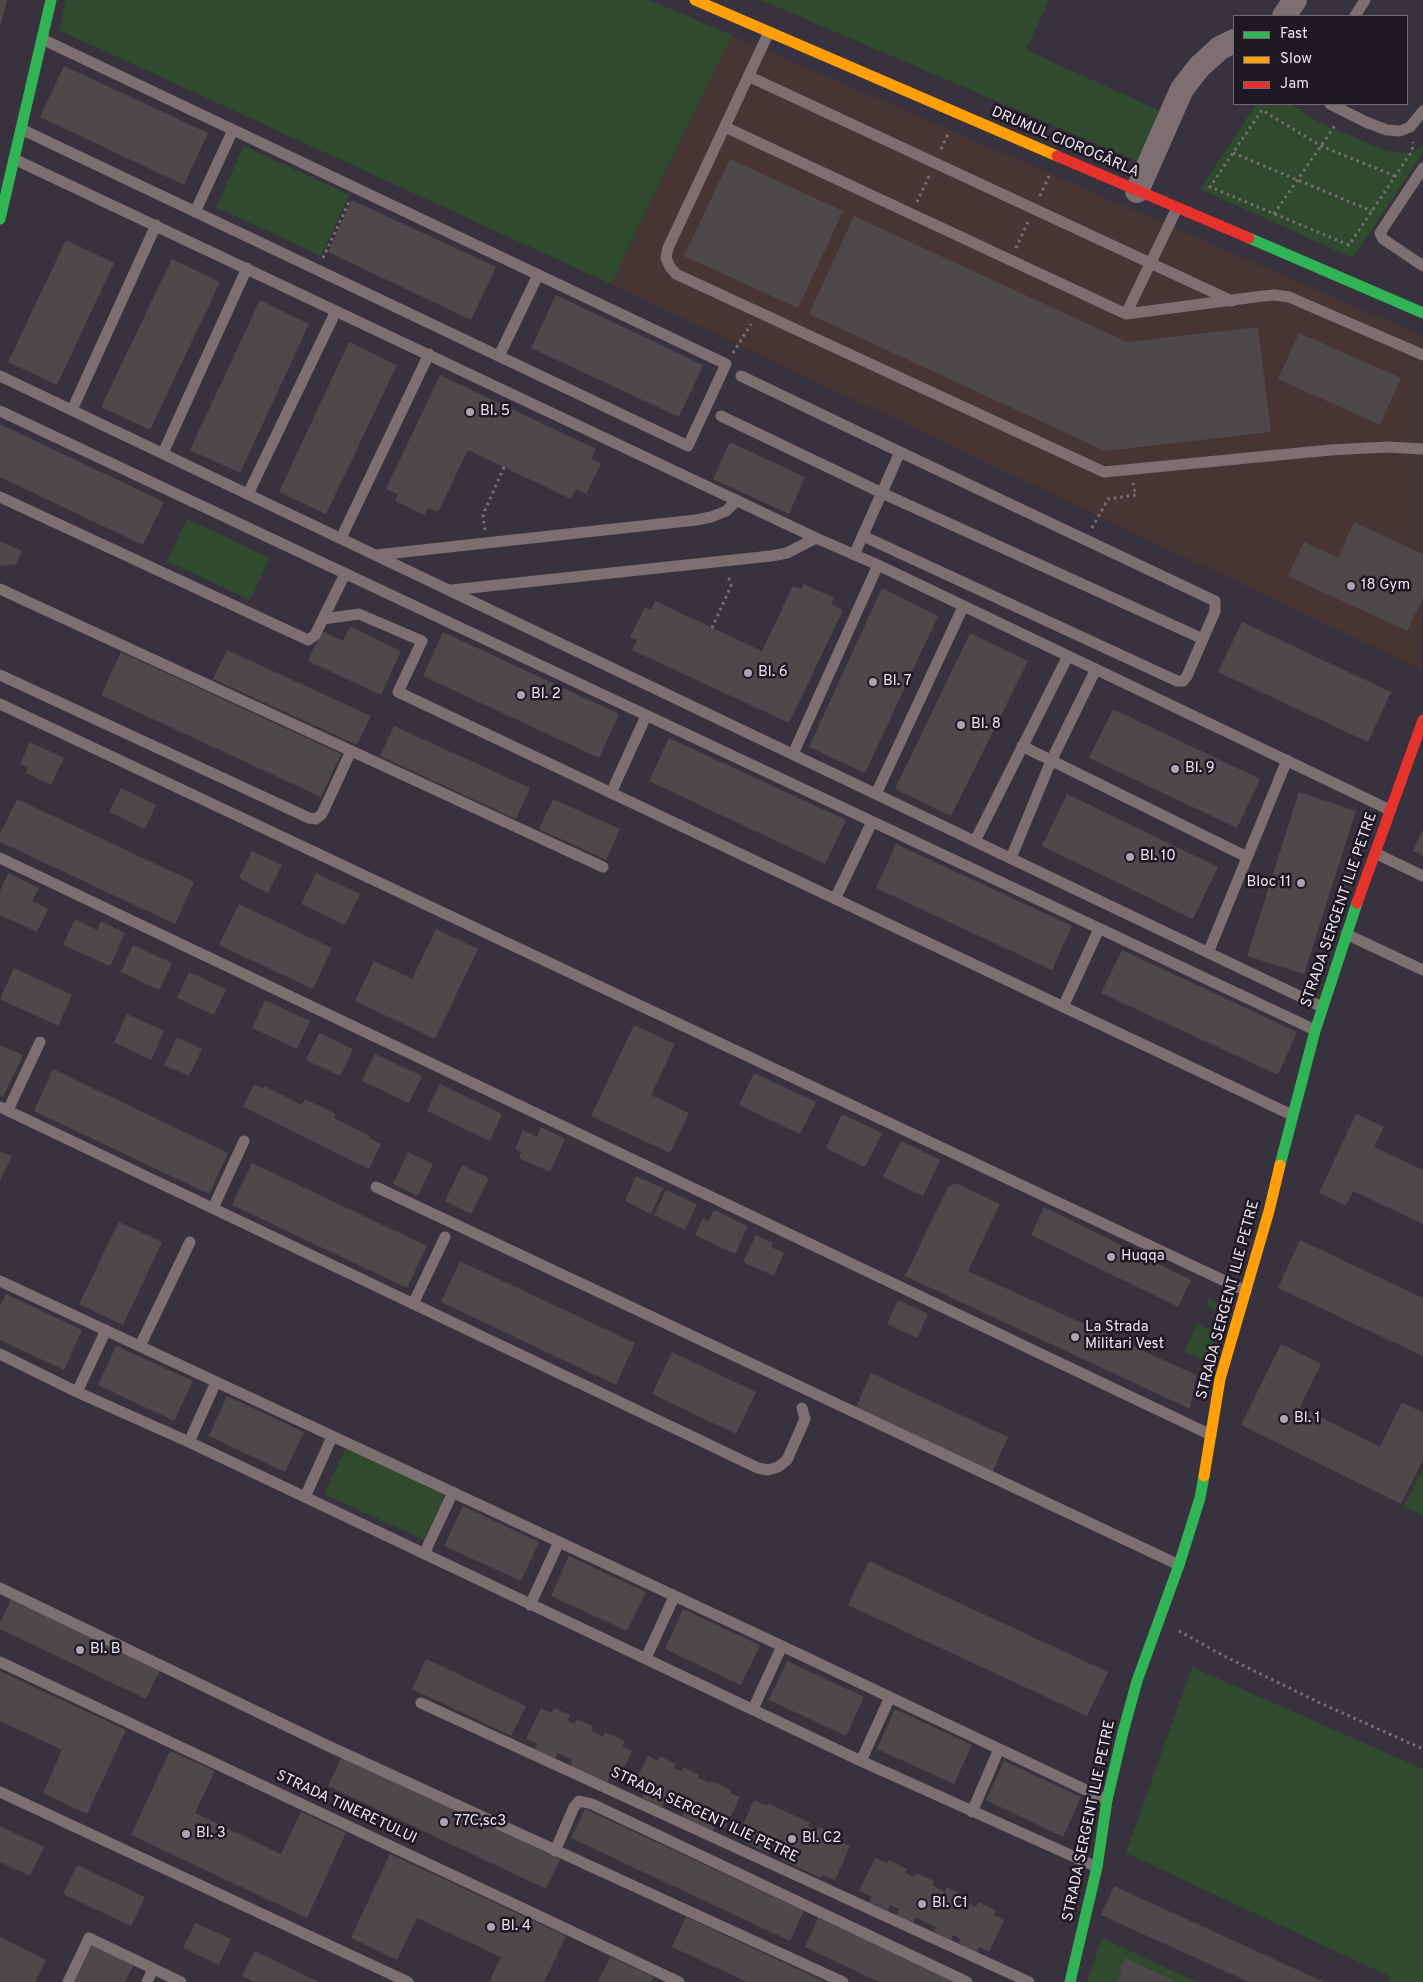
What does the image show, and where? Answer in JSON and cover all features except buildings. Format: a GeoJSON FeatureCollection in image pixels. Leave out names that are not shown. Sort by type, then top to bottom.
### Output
{"type":"FeatureCollection","features":[{"type":"Feature","properties":{"kind":"street"},"geometry":{"type":"LineString","coordinates":[[0,219],[3,191],[14,159],[51,0]]}},
{"type":"Feature","properties":{"kind":"street","name":"DRUMUL CIOROGÂRLA"},"geometry":{"type":"LineString","coordinates":[[695,0],[1423,313]]}},
{"type":"Feature","properties":{"kind":"street"},"geometry":{"type":"LineString","coordinates":[[1285,15],[1295,0]]}},
{"type":"Feature","properties":{"kind":"street"},"geometry":{"type":"LineString","coordinates":[[1137,190],[1182,89],[1199,67],[1220,48],[1233,42]]}},
{"type":"Feature","properties":{"kind":"street","name":"STRADA SERGENT ILIE PETRE"},"geometry":{"type":"LineString","coordinates":[[1070,1982],[1096,1867],[1107,1800],[1137,1681],[1179,1565],[1200,1498],[1220,1379],[1269,1210],[1315,1030],[1346,934],[1390,810],[1421,733],[1423,720]]}},
{"type":"Feature","properties":{"kind":"lane"},"geometry":{"type":"LineString","coordinates":[[1356,15],[1365,0]]}},
{"type":"Feature","properties":{"kind":"lane"},"geometry":{"type":"LineString","coordinates":[[769,32],[668,248],[666,258],[676,274],[1096,469],[1112,472],[1330,450],[1387,447],[1423,449]]}},
{"type":"Feature","properties":{"kind":"lane"},"geometry":{"type":"LineString","coordinates":[[21,129],[688,446],[726,364],[42,39]]}},
{"type":"Feature","properties":{"kind":"lane"},"geometry":{"type":"LineString","coordinates":[[748,76],[1232,301]]}},
{"type":"Feature","properties":{"kind":"lane"},"geometry":{"type":"LineString","coordinates":[[1332,105],[1387,130],[1400,131],[1410,127],[1420,115]]}},
{"type":"Feature","properties":{"kind":"lane"},"geometry":{"type":"LineString","coordinates":[[725,127],[1126,314],[1275,295],[1290,297],[1423,355]]}},
{"type":"Feature","properties":{"kind":"lane"},"geometry":{"type":"LineString","coordinates":[[195,212],[233,130]]}},
{"type":"Feature","properties":{"kind":"lane"},"geometry":{"type":"LineString","coordinates":[[14,159],[816,538],[878,565],[1390,810]]}},
{"type":"Feature","properties":{"kind":"lane"},"geometry":{"type":"LineString","coordinates":[[1423,168],[1380,233],[1384,239],[1423,266]]}},
{"type":"Feature","properties":{"kind":"lane"},"geometry":{"type":"LineString","coordinates":[[1126,314],[1177,208]]}},
{"type":"Feature","properties":{"kind":"lane"},"geometry":{"type":"LineString","coordinates":[[72,410],[156,225]]}},
{"type":"Feature","properties":{"kind":"lane"},"geometry":{"type":"LineString","coordinates":[[163,453],[246,268]]}},
{"type":"Feature","properties":{"kind":"lane"},"geometry":{"type":"LineString","coordinates":[[499,356],[538,274]]}},
{"type":"Feature","properties":{"kind":"lane"},"geometry":{"type":"LineString","coordinates":[[248,494],[336,311]]}},
{"type":"Feature","properties":{"kind":"lane"},"geometry":{"type":"LineString","coordinates":[[341,538],[429,354]]}},
{"type":"Feature","properties":{"kind":"lane"},"geometry":{"type":"LineString","coordinates":[[0,376],[1322,1007]]}},
{"type":"Feature","properties":{"kind":"lane"},"geometry":{"type":"LineString","coordinates":[[741,376],[1214,601],[1215,611],[1187,676],[1183,681],[1177,681],[863,536]]}},
{"type":"Feature","properties":{"kind":"lane"},"geometry":{"type":"LineString","coordinates":[[0,411],[1315,1030]]}},
{"type":"Feature","properties":{"kind":"lane"},"geometry":{"type":"LineString","coordinates":[[721,416],[882,493],[1203,639]]}},
{"type":"Feature","properties":{"kind":"lane"},"geometry":{"type":"LineString","coordinates":[[854,555],[900,452]]}},
{"type":"Feature","properties":{"kind":"lane"},"geometry":{"type":"LineString","coordinates":[[0,497],[308,640],[316,635],[345,574]]}},
{"type":"Feature","properties":{"kind":"lane"},"geometry":{"type":"LineString","coordinates":[[375,555],[696,520],[726,511],[737,500]]}},
{"type":"Feature","properties":{"kind":"lane"},"geometry":{"type":"LineString","coordinates":[[449,590],[724,561],[787,552],[816,538]]}},
{"type":"Feature","properties":{"kind":"lane"},"geometry":{"type":"LineString","coordinates":[[793,754],[878,565]]}},
{"type":"Feature","properties":{"kind":"lane"},"geometry":{"type":"LineString","coordinates":[[0,589],[603,867]]}},
{"type":"Feature","properties":{"kind":"lane"},"geometry":{"type":"LineString","coordinates":[[876,794],[963,606]]}},
{"type":"Feature","properties":{"kind":"lane"},"geometry":{"type":"LineString","coordinates":[[323,619],[359,614],[422,641],[398,692],[1292,1115]]}},
{"type":"Feature","properties":{"kind":"lane"},"geometry":{"type":"LineString","coordinates":[[975,841],[1068,656]]}},
{"type":"Feature","properties":{"kind":"lane"},"geometry":{"type":"LineString","coordinates":[[1010,858],[1051,761],[1096,669]]}},
{"type":"Feature","properties":{"kind":"lane"},"geometry":{"type":"LineString","coordinates":[[0,676],[309,818],[316,819],[322,814],[351,751]]}},
{"type":"Feature","properties":{"kind":"lane"},"geometry":{"type":"LineString","coordinates":[[0,704],[1246,1291]]}},
{"type":"Feature","properties":{"kind":"lane"},"geometry":{"type":"LineString","coordinates":[[611,793],[646,716]]}},
{"type":"Feature","properties":{"kind":"lane"},"geometry":{"type":"LineString","coordinates":[[1022,746],[1247,857]]}},
{"type":"Feature","properties":{"kind":"lane"},"geometry":{"type":"LineString","coordinates":[[1208,952],[1287,760]]}},
{"type":"Feature","properties":{"kind":"lane"},"geometry":{"type":"LineString","coordinates":[[836,899],[872,822]]}},
{"type":"Feature","properties":{"kind":"lane"},"geometry":{"type":"LineString","coordinates":[[1375,853],[1423,876]]}},
{"type":"Feature","properties":{"kind":"lane"},"geometry":{"type":"LineString","coordinates":[[0,858],[1211,1435]]}},
{"type":"Feature","properties":{"kind":"lane"},"geometry":{"type":"LineString","coordinates":[[1063,1007],[1099,929]]}},
{"type":"Feature","properties":{"kind":"lane"},"geometry":{"type":"LineString","coordinates":[[1346,934],[1423,970]]}},
{"type":"Feature","properties":{"kind":"lane"},"geometry":{"type":"LineString","coordinates":[[40,1042],[4,1109],[758,1468],[768,1470],[778,1468],[786,1460],[805,1419],[802,1408]]}},
{"type":"Feature","properties":{"kind":"lane"},"geometry":{"type":"LineString","coordinates":[[213,1208],[244,1141]]}},
{"type":"Feature","properties":{"kind":"lane"},"geometry":{"type":"LineString","coordinates":[[376,1186],[1179,1565]]}},
{"type":"Feature","properties":{"kind":"lane"},"geometry":{"type":"LineString","coordinates":[[413,1304],[445,1237]]}},
{"type":"Feature","properties":{"kind":"lane"},"geometry":{"type":"LineString","coordinates":[[140,1346],[190,1242]]}},
{"type":"Feature","properties":{"kind":"lane"},"geometry":{"type":"LineString","coordinates":[[0,1281],[1107,1800]]}},
{"type":"Feature","properties":{"kind":"lane"},"geometry":{"type":"LineString","coordinates":[[77,1392],[106,1330]]}},
{"type":"Feature","properties":{"kind":"lane"},"geometry":{"type":"LineString","coordinates":[[0,1354],[861,1761],[1096,1867]]}},
{"type":"Feature","properties":{"kind":"lane"},"geometry":{"type":"LineString","coordinates":[[189,1442],[216,1382]]}},
{"type":"Feature","properties":{"kind":"lane"},"geometry":{"type":"LineString","coordinates":[[305,1497],[332,1437]]}},
{"type":"Feature","properties":{"kind":"lane"},"geometry":{"type":"LineString","coordinates":[[424,1554],[453,1492]]}},
{"type":"Feature","properties":{"kind":"lane"},"geometry":{"type":"LineString","coordinates":[[530,1605],[559,1542]]}},
{"type":"Feature","properties":{"kind":"lane"},"geometry":{"type":"LineString","coordinates":[[0,1588],[324,1744],[843,1982]]}},
{"type":"Feature","properties":{"kind":"lane"},"geometry":{"type":"LineString","coordinates":[[646,1658],[674,1597]]}},
{"type":"Feature","properties":{"kind":"lane"},"geometry":{"type":"LineString","coordinates":[[753,1709],[782,1646]]}},
{"type":"Feature","properties":{"kind":"lane","name":"STRADA TINERETULUI"},"geometry":{"type":"LineString","coordinates":[[0,1662],[679,1982]]}},
{"type":"Feature","properties":{"kind":"lane"},"geometry":{"type":"LineString","coordinates":[[861,1761],[890,1697]]}},
{"type":"Feature","properties":{"kind":"lane","name":"STRADA SERGENT ILIE PETRE"},"geometry":{"type":"LineString","coordinates":[[421,1703],[1029,1982]]}},
{"type":"Feature","properties":{"kind":"lane"},"geometry":{"type":"LineString","coordinates":[[972,1812],[1000,1749]]}},
{"type":"Feature","properties":{"kind":"lane"},"geometry":{"type":"LineString","coordinates":[[0,1792],[408,1982]]}},
{"type":"Feature","properties":{"kind":"lane"},"geometry":{"type":"LineString","coordinates":[[555,1851],[574,1807],[579,1801],[592,1804],[967,1982]]}},
{"type":"Feature","properties":{"kind":"lane"},"geometry":{"type":"LineString","coordinates":[[68,1982],[89,1938],[181,1982]]}},
{"type":"Feature","properties":{"kind":"lane"},"geometry":{"type":"LineString","coordinates":[[147,1982],[154,1969]]}},
{"type":"Feature","properties":{"kind":"path"},"geometry":{"type":"LineString","coordinates":[[1395,176],[1321,146],[1262,110],[1210,186],[1349,245],[1412,151],[1420,115]]}},
{"type":"Feature","properties":{"kind":"path"},"geometry":{"type":"LineString","coordinates":[[1274,214],[1345,112]]}},
{"type":"Feature","properties":{"kind":"path"},"geometry":{"type":"LineString","coordinates":[[1233,153],[1372,211]]}},
{"type":"Feature","properties":{"kind":"path"},"geometry":{"type":"LineString","coordinates":[[317,270],[355,188]]}},
{"type":"Feature","properties":{"kind":"path"},"geometry":{"type":"LineString","coordinates":[[726,364],[759,312]]}},
{"type":"Feature","properties":{"kind":"path"},"geometry":{"type":"LineString","coordinates":[[486,543],[483,515],[504,467]]}},
{"type":"Feature","properties":{"kind":"path"},"geometry":{"type":"LineString","coordinates":[[1086,540],[1108,499],[1136,495],[1131,470]]}},
{"type":"Feature","properties":{"kind":"path"},"geometry":{"type":"LineString","coordinates":[[712,628],[731,586],[724,561]]}},
{"type":"Feature","properties":{"kind":"path"},"geometry":{"type":"LineString","coordinates":[[1159,1620],[1232,1660],[1318,1702],[1423,1748]]}},
{"type":"Feature","properties":{"kind":"shaded area"},"geometry":{"type":"Polygon","coordinates":[[[732,35],[1423,336],[1422,670],[611,284],[732,35]]]}},
{"type":"Feature","properties":{"kind":"green space"},"geometry":{"type":"Polygon","coordinates":[[[66,0],[649,0],[732,35],[611,284],[59,30],[66,0]]]}},
{"type":"Feature","properties":{"kind":"green space"},"geometry":{"type":"Polygon","coordinates":[[[761,0],[1049,0],[1026,50],[1167,114],[1144,164],[761,0]]]}},
{"type":"Feature","properties":{"kind":"green space"},"geometry":{"type":"Polygon","coordinates":[[[1255,105],[1292,105],[1322,124],[1387,151],[1402,153],[1415,151],[1423,146],[1423,153],[1353,258],[1200,189],[1255,105]]]}},
{"type":"Feature","properties":{"kind":"green space"},"geometry":{"type":"Polygon","coordinates":[[[244,146],[349,195],[321,256],[216,207],[244,146]]]}},
{"type":"Feature","properties":{"kind":"green space"},"geometry":{"type":"Polygon","coordinates":[[[187,519],[270,558],[250,600],[167,561],[187,519]]]}},
{"type":"Feature","properties":{"kind":"green space"},"geometry":{"type":"Polygon","coordinates":[[[1209,1299],[1224,1306],[1208,1362],[1184,1352],[1197,1324],[1210,1330],[1218,1311],[1206,1305],[1209,1299]]]}},
{"type":"Feature","properties":{"kind":"green space"},"geometry":{"type":"Polygon","coordinates":[[[346,1448],[445,1494],[424,1540],[324,1494],[346,1448]]]}},
{"type":"Feature","properties":{"kind":"green space"},"geometry":{"type":"Polygon","coordinates":[[[1423,1469],[1423,1516],[1404,1506],[1423,1469]]]}},
{"type":"Feature","properties":{"kind":"green space"},"geometry":{"type":"Polygon","coordinates":[[[1192,1667],[1423,1769],[1423,1982],[1389,1982],[1391,1977],[1126,1853],[1192,1667]]]}},
{"type":"Feature","properties":{"kind":"green space"},"geometry":{"type":"Polygon","coordinates":[[[1102,1938],[1196,1982],[1087,1982],[1102,1938]]]}},
{"type":"Feature","properties":{"kind":"traffic: fast"},"geometry":{"type":"LineString","coordinates":[[0,219],[51,0]]}},
{"type":"Feature","properties":{"kind":"traffic: fast"},"geometry":{"type":"LineString","coordinates":[[1249,238],[1423,313]]}},
{"type":"Feature","properties":{"kind":"traffic: fast"},"geometry":{"type":"LineString","coordinates":[[1280,1165],[1315,1031],[1357,903]]}},
{"type":"Feature","properties":{"kind":"traffic: fast"},"geometry":{"type":"LineString","coordinates":[[1070,1982],[1097,1867],[1107,1800],[1123,1732],[1137,1681],[1179,1565],[1200,1498],[1204,1476]]}},
{"type":"Feature","properties":{"kind":"traffic: slow"},"geometry":{"type":"LineString","coordinates":[[695,0],[1057,156]]}},
{"type":"Feature","properties":{"kind":"traffic: slow"},"geometry":{"type":"LineString","coordinates":[[1204,1476],[1220,1379],[1269,1211],[1280,1165]]}},
{"type":"Feature","properties":{"kind":"traffic: jam"},"geometry":{"type":"LineString","coordinates":[[1057,156],[1249,238]]}},
{"type":"Feature","properties":{"kind":"traffic: jam"},"geometry":{"type":"LineString","coordinates":[[1357,903],[1423,720]]}},
{"type":"Feature","properties":{"kind":"place","name":"Bl. 5"},"geometry":{"type":"Point","coordinates":[470,412]}},
{"type":"Feature","properties":{"kind":"place","name":"18 Gym"},"geometry":{"type":"Point","coordinates":[1351,586]}},
{"type":"Feature","properties":{"kind":"place","name":"Bl. 6"},"geometry":{"type":"Point","coordinates":[748,673]}},
{"type":"Feature","properties":{"kind":"place","name":"Bl. 7"},"geometry":{"type":"Point","coordinates":[873,682]}},
{"type":"Feature","properties":{"kind":"place","name":"Bl. 2"},"geometry":{"type":"Point","coordinates":[521,695]}},
{"type":"Feature","properties":{"kind":"place","name":"Bl. 8"},"geometry":{"type":"Point","coordinates":[961,725]}},
{"type":"Feature","properties":{"kind":"place","name":"Bl. 9"},"geometry":{"type":"Point","coordinates":[1175,769]}},
{"type":"Feature","properties":{"kind":"place","name":"Bl. 10"},"geometry":{"type":"Point","coordinates":[1130,857]}},
{"type":"Feature","properties":{"kind":"place","name":"Bloc 11"},"geometry":{"type":"Point","coordinates":[1301,883]}},
{"type":"Feature","properties":{"kind":"place","name":"Huqqa"},"geometry":{"type":"Point","coordinates":[1111,1257]}},
{"type":"Feature","properties":{"kind":"place","name":"La Strada Militari Vest"},"geometry":{"type":"Point","coordinates":[1075,1337]}},
{"type":"Feature","properties":{"kind":"place","name":"Bl. 1"},"geometry":{"type":"Point","coordinates":[1284,1419]}},
{"type":"Feature","properties":{"kind":"place","name":"Bl. B"},"geometry":{"type":"Point","coordinates":[80,1650]}},
{"type":"Feature","properties":{"kind":"place","name":"77C,sc3"},"geometry":{"type":"Point","coordinates":[444,1822]}},
{"type":"Feature","properties":{"kind":"place","name":"Bl. 3"},"geometry":{"type":"Point","coordinates":[186,1834]}},
{"type":"Feature","properties":{"kind":"place","name":"Bl. C2"},"geometry":{"type":"Point","coordinates":[792,1839]}},
{"type":"Feature","properties":{"kind":"place","name":"Bl. C1"},"geometry":{"type":"Point","coordinates":[922,1904]}},
{"type":"Feature","properties":{"kind":"place","name":"Bl. 4"},"geometry":{"type":"Point","coordinates":[491,1927]}}]}
